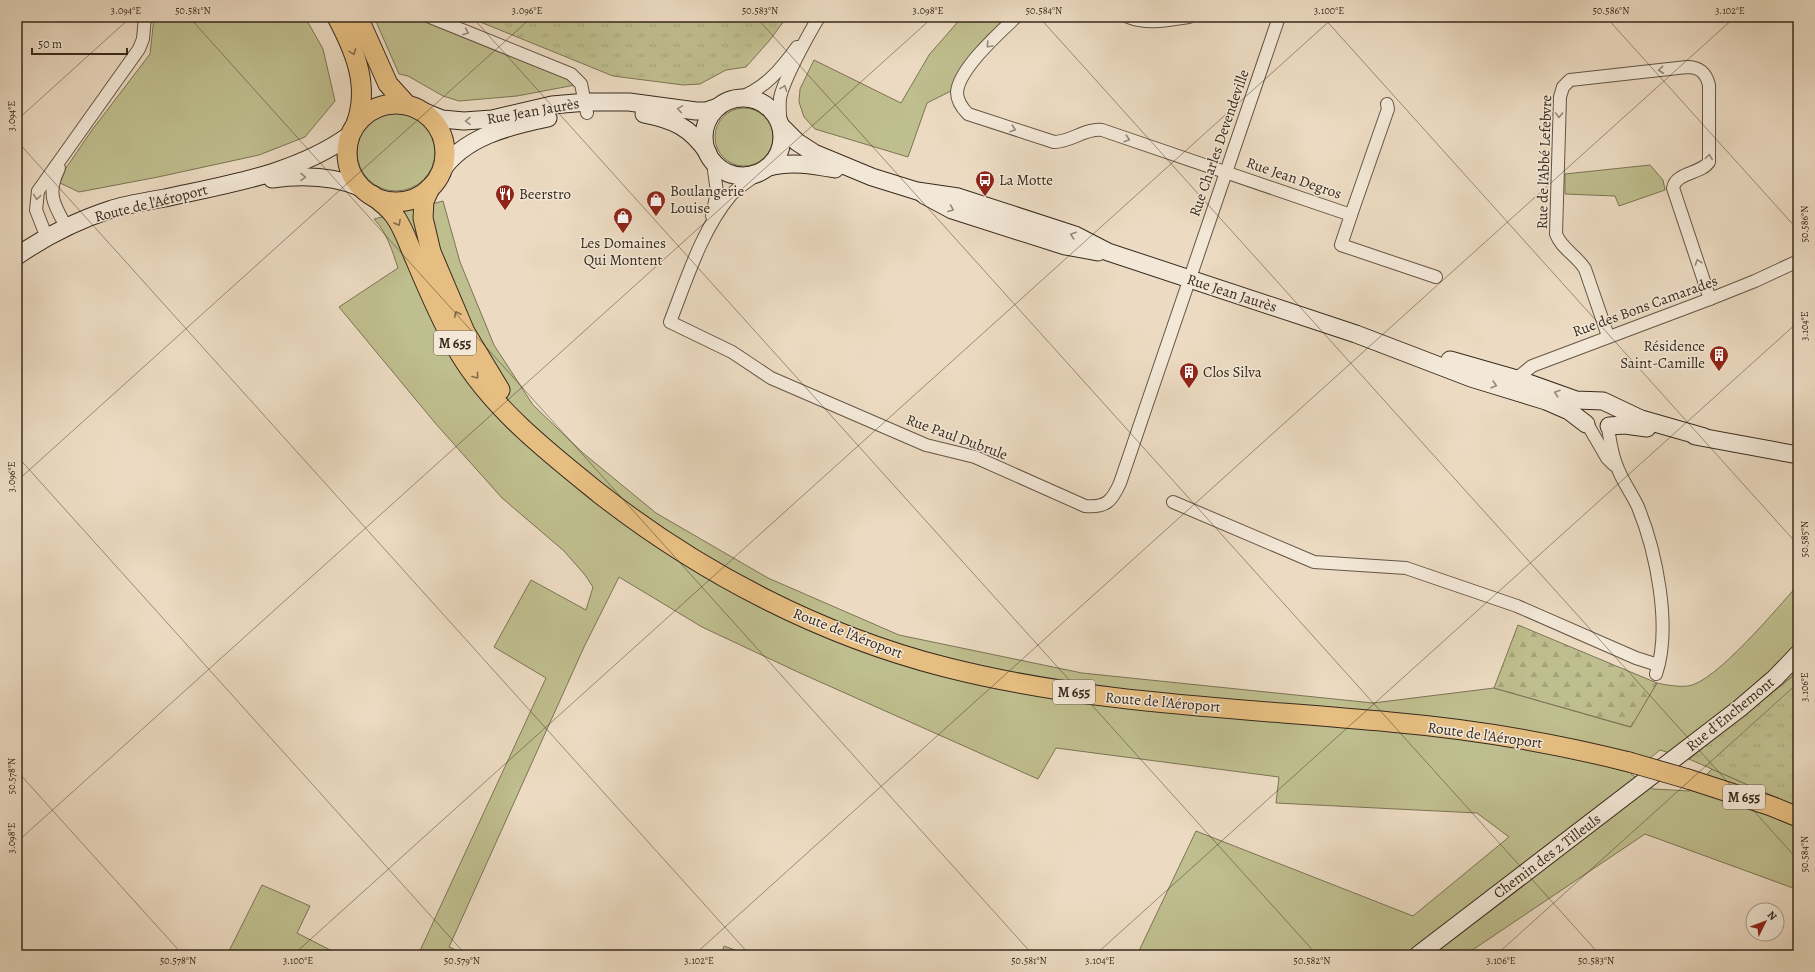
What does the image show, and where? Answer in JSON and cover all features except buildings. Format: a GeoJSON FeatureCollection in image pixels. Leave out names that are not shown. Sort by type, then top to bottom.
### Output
{"type":"FeatureCollection","features":[{"type":"Feature","properties":{"kind":"main road"},"geometry":{"type":"LineString","coordinates":[[337,17],[355,56],[362,83],[361,110],[353,129],[347,147],[347,160],[351,172],[367,191],[384,200],[402,201],[414,198],[430,188],[441,172],[444,153],[443,140],[435,123],[414,108],[395,104],[382,106],[371,111],[353,129]]}},
{"type":"Feature","properties":{"kind":"main road","name":"Rue Jean Jaurès"},"geometry":{"type":"LineString","coordinates":[[358,17],[388,84],[414,108],[450,120],[479,121],[552,105],[586,107],[668,120],[685,128],[692,134],[710,158]]}},
{"type":"Feature","properties":{"kind":"main road"},"geometry":{"type":"LineString","coordinates":[[738,98],[749,98],[765,104],[777,116],[783,137],[777,158],[765,170],[749,176],[732,175],[722,170],[710,158],[704,142],[704,131],[710,115],[718,107],[728,101],[738,98]]}},
{"type":"Feature","properties":{"kind":"main road","name":"Rue Jean Jaurès"},"geometry":{"type":"LineString","coordinates":[[441,172],[456,152],[484,138],[542,119],[586,107],[629,102],[696,111],[706,111],[718,107]]}},
{"type":"Feature","properties":{"kind":"main road","name":"Rue Jean Jaurès"},"geometry":{"type":"LineString","coordinates":[[781,126],[797,142],[814,153],[872,177],[917,191],[958,197],[1075,235],[1108,252],[1518,386],[1576,400],[1602,402],[1641,419],[1704,437]]}},
{"type":"Feature","properties":{"kind":"main road","name":"Route de l'Aéroport"},"geometry":{"type":"LineString","coordinates":[[17,256],[67,228],[113,209],[222,186],[295,165],[325,151],[353,129]]}},
{"type":"Feature","properties":{"kind":"main road","name":"Rue Jean Jaurès"},"geometry":{"type":"LineString","coordinates":[[765,170],[787,163],[796,163],[872,177]]}},
{"type":"Feature","properties":{"kind":"main road","name":"Route de l'Aéroport"},"geometry":{"type":"LineString","coordinates":[[222,186],[298,177],[339,180],[367,191],[386,206],[399,223],[439,312],[458,350],[472,373],[512,418],[599,493],[662,539],[731,581],[775,604],[852,637],[900,654],[945,667],[999,679],[1097,696],[1393,722],[1488,734],[1572,748],[1688,779],[1771,806],[1798,817]]}},
{"type":"Feature","properties":{"kind":"main road","name":"Route de l'Aéroport"},"geometry":{"type":"LineString","coordinates":[[430,188],[423,208],[425,227],[441,276],[465,332],[499,388],[521,417],[570,469]]}},
{"type":"Feature","properties":{"kind":"main road","name":"Rue Jean Jaurès"},"geometry":{"type":"LineString","coordinates":[[1518,386],[1569,411],[1588,425]]}},
{"type":"Feature","properties":{"kind":"main road"},"geometry":{"type":"LineString","coordinates":[[1602,402],[1614,415],[1608,427],[1597,430],[1588,425],[1584,417],[1584,411],[1589,404],[1602,402]]}},
{"type":"Feature","properties":{"kind":"main road","name":"Rue Jean Jaurès"},"geometry":{"type":"LineString","coordinates":[[1608,427],[1620,425],[1638,426],[1798,455]]}},
{"type":"Feature","properties":{"kind":"main road","name":"Rue d'Enchemont"},"geometry":{"type":"LineString","coordinates":[[1678,757],[1754,697],[1784,670],[1798,654]]}},
{"type":"Feature","properties":{"kind":"main road","name":"Chemin des 2 Tilleuls"},"geometry":{"type":"LineString","coordinates":[[1418,955],[1678,757]]}},
{"type":"Feature","properties":{"kind":"street"},"geometry":{"type":"LineString","coordinates":[[47,238],[36,210],[38,191],[49,174],[66,154],[139,49],[143,39],[145,17]]}},
{"type":"Feature","properties":{"kind":"street"},"geometry":{"type":"LineString","coordinates":[[430,17],[571,74],[581,84],[586,107]]}},
{"type":"Feature","properties":{"kind":"street","name":"Rue Jean Degros"},"geometry":{"type":"LineString","coordinates":[[1016,17],[979,55],[961,78],[957,92],[958,98],[963,109],[968,114],[1054,142],[1064,141],[1090,131],[1102,130],[1351,215]]}},
{"type":"Feature","properties":{"kind":"street"},"geometry":{"type":"LineString","coordinates":[[1128,17],[1139,21],[1154,22],[1189,17]]}},
{"type":"Feature","properties":{"kind":"street","name":"Rue Charles Devendeville"},"geometry":{"type":"LineString","coordinates":[[1189,279],[1279,17]]}},
{"type":"Feature","properties":{"kind":"street"},"geometry":{"type":"LineString","coordinates":[[738,98],[756,91],[770,79],[788,58],[817,19]]}},
{"type":"Feature","properties":{"kind":"street"},"geometry":{"type":"LineString","coordinates":[[781,126],[779,113],[781,96],[785,84],[817,19]]}},
{"type":"Feature","properties":{"kind":"street","name":"Rue de l'Abbé Lefebvre"},"geometry":{"type":"LineString","coordinates":[[1608,336],[1585,269],[1560,243],[1556,234],[1560,97],[1563,87],[1570,80],[1687,67],[1697,68],[1706,74],[1709,85],[1709,162],[1704,168],[1679,178],[1673,188],[1710,299]]}},
{"type":"Feature","properties":{"kind":"street","name":"Rue Jean Degros"},"geometry":{"type":"LineString","coordinates":[[1387,104],[1388,109],[1341,245],[1436,277]]}},
{"type":"Feature","properties":{"kind":"street"},"geometry":{"type":"LineString","coordinates":[[66,154],[53,181],[51,195],[53,202],[67,228]]}},
{"type":"Feature","properties":{"kind":"street","name":"Rue Paul Dubrule"},"geometry":{"type":"LineString","coordinates":[[710,158],[717,192],[707,233],[670,322],[732,352],[771,378],[926,445],[975,457],[1085,506],[1097,507],[1106,504],[1111,499],[1120,483],[1189,279]]}},
{"type":"Feature","properties":{"kind":"street","name":"Rue Paul Dubrule"},"geometry":{"type":"LineString","coordinates":[[707,233],[731,196],[739,188],[765,170]]}},
{"type":"Feature","properties":{"kind":"street","name":"Rue des Bons Camarades"},"geometry":{"type":"LineString","coordinates":[[1518,386],[1524,372],[1532,366],[1608,336],[1710,299],[1755,281],[1798,261]]}},
{"type":"Feature","properties":{"kind":"street"},"geometry":{"type":"LineString","coordinates":[[1173,502],[1314,562],[1406,568],[1517,606],[1636,658],[1657,669],[1661,650],[1661,610],[1654,554],[1637,505],[1617,469],[1607,458],[1588,425]]}},
{"type":"Feature","properties":{"kind":"street"},"geometry":{"type":"LineString","coordinates":[[1608,427],[1617,469]]}},
{"type":"Feature","properties":{"kind":"green space"},"geometry":{"type":"Polygon","coordinates":[[[154,17],[305,17],[323,49],[335,101],[305,137],[259,155],[158,177],[79,192],[60,183],[66,168],[92,130],[150,54],[154,17]]]}},
{"type":"Feature","properties":{"kind":"green space"},"geometry":{"type":"Polygon","coordinates":[[[374,17],[414,17],[534,66],[572,79],[575,85],[517,96],[459,101],[443,96],[408,76],[399,74],[374,17]]]}},
{"type":"Feature","properties":{"kind":"green space"},"geometry":{"type":"Polygon","coordinates":[[[468,17],[787,17],[769,41],[746,67],[726,70],[700,84],[683,85],[613,76],[468,17]]]}},
{"type":"Feature","properties":{"kind":"green space"},"geometry":{"type":"Polygon","coordinates":[[[962,17],[1011,17],[953,90],[927,103],[908,157],[815,129],[804,117],[799,102],[800,89],[814,60],[901,103],[929,55],[962,17]]]}},
{"type":"Feature","properties":{"kind":"green space"},"geometry":{"type":"Polygon","coordinates":[[[744,108],[755,110],[768,121],[771,126],[773,137],[771,148],[760,161],[755,164],[744,166],[733,164],[720,153],[717,148],[715,137],[717,126],[728,113],[733,110],[744,108]]]}},
{"type":"Feature","properties":{"kind":"green space"},"geometry":{"type":"Polygon","coordinates":[[[396,113],[411,116],[418,120],[428,130],[432,137],[435,152],[432,167],[428,174],[418,184],[411,188],[396,191],[381,188],[374,184],[364,174],[360,167],[357,152],[360,137],[364,130],[374,120],[381,116],[396,113]]]}},
{"type":"Feature","properties":{"kind":"green space"},"geometry":{"type":"Polygon","coordinates":[[[1650,165],[1663,180],[1665,190],[1619,206],[1615,196],[1565,194],[1565,174],[1650,165]]]}},
{"type":"Feature","properties":{"kind":"green space"},"geometry":{"type":"Polygon","coordinates":[[[443,201],[460,262],[494,345],[533,405],[583,453],[656,513],[768,578],[899,635],[1082,673],[1373,703],[1494,688],[1630,727],[1657,683],[1688,686],[1700,682],[1714,672],[1746,643],[1798,585],[1798,672],[1689,759],[1660,750],[1631,774],[1653,789],[1690,791],[1712,769],[1798,807],[1798,884],[1793,888],[1645,834],[1465,955],[1137,955],[1196,831],[1413,916],[1509,837],[1477,813],[1276,803],[1279,777],[1056,748],[1038,779],[800,673],[702,627],[619,577],[584,647],[449,947],[467,955],[418,955],[546,678],[494,647],[531,580],[586,610],[593,587],[585,575],[564,551],[502,498],[436,424],[339,307],[398,268],[386,236],[379,224],[374,219],[443,201]]]}},
{"type":"Feature","properties":{"kind":"green space"},"geometry":{"type":"Polygon","coordinates":[[[1518,625],[1657,683],[1631,727],[1494,688],[1518,625]]]}},
{"type":"Feature","properties":{"kind":"green space"},"geometry":{"type":"Polygon","coordinates":[[[1798,672],[1798,807],[1689,759],[1798,672]]]}},
{"type":"Feature","properties":{"kind":"green space"},"geometry":{"type":"Polygon","coordinates":[[[262,885],[310,906],[297,933],[340,955],[227,955],[262,885]]]}},
{"type":"Feature","properties":{"kind":"green space"},"geometry":{"type":"Polygon","coordinates":[[[724,946],[748,955],[721,955],[724,946]]]}},
{"type":"Feature","properties":{"kind":"place","name":"La Motte"},"geometry":{"type":"Point","coordinates":[985,197]}},
{"type":"Feature","properties":{"kind":"place","name":"Beerstro"},"geometry":{"type":"Point","coordinates":[505,211]}},
{"type":"Feature","properties":{"kind":"place","name":"Boulangerie Louise"},"geometry":{"type":"Point","coordinates":[656,217]}},
{"type":"Feature","properties":{"kind":"place","name":"Les Domaines Qui Montent"},"geometry":{"type":"Point","coordinates":[623,234]}},
{"type":"Feature","properties":{"kind":"place","name":"Résidence Saint-Camille"},"geometry":{"type":"Point","coordinates":[1719,372]}},
{"type":"Feature","properties":{"kind":"place","name":"Clos Silva"},"geometry":{"type":"Point","coordinates":[1189,389]}}]}
